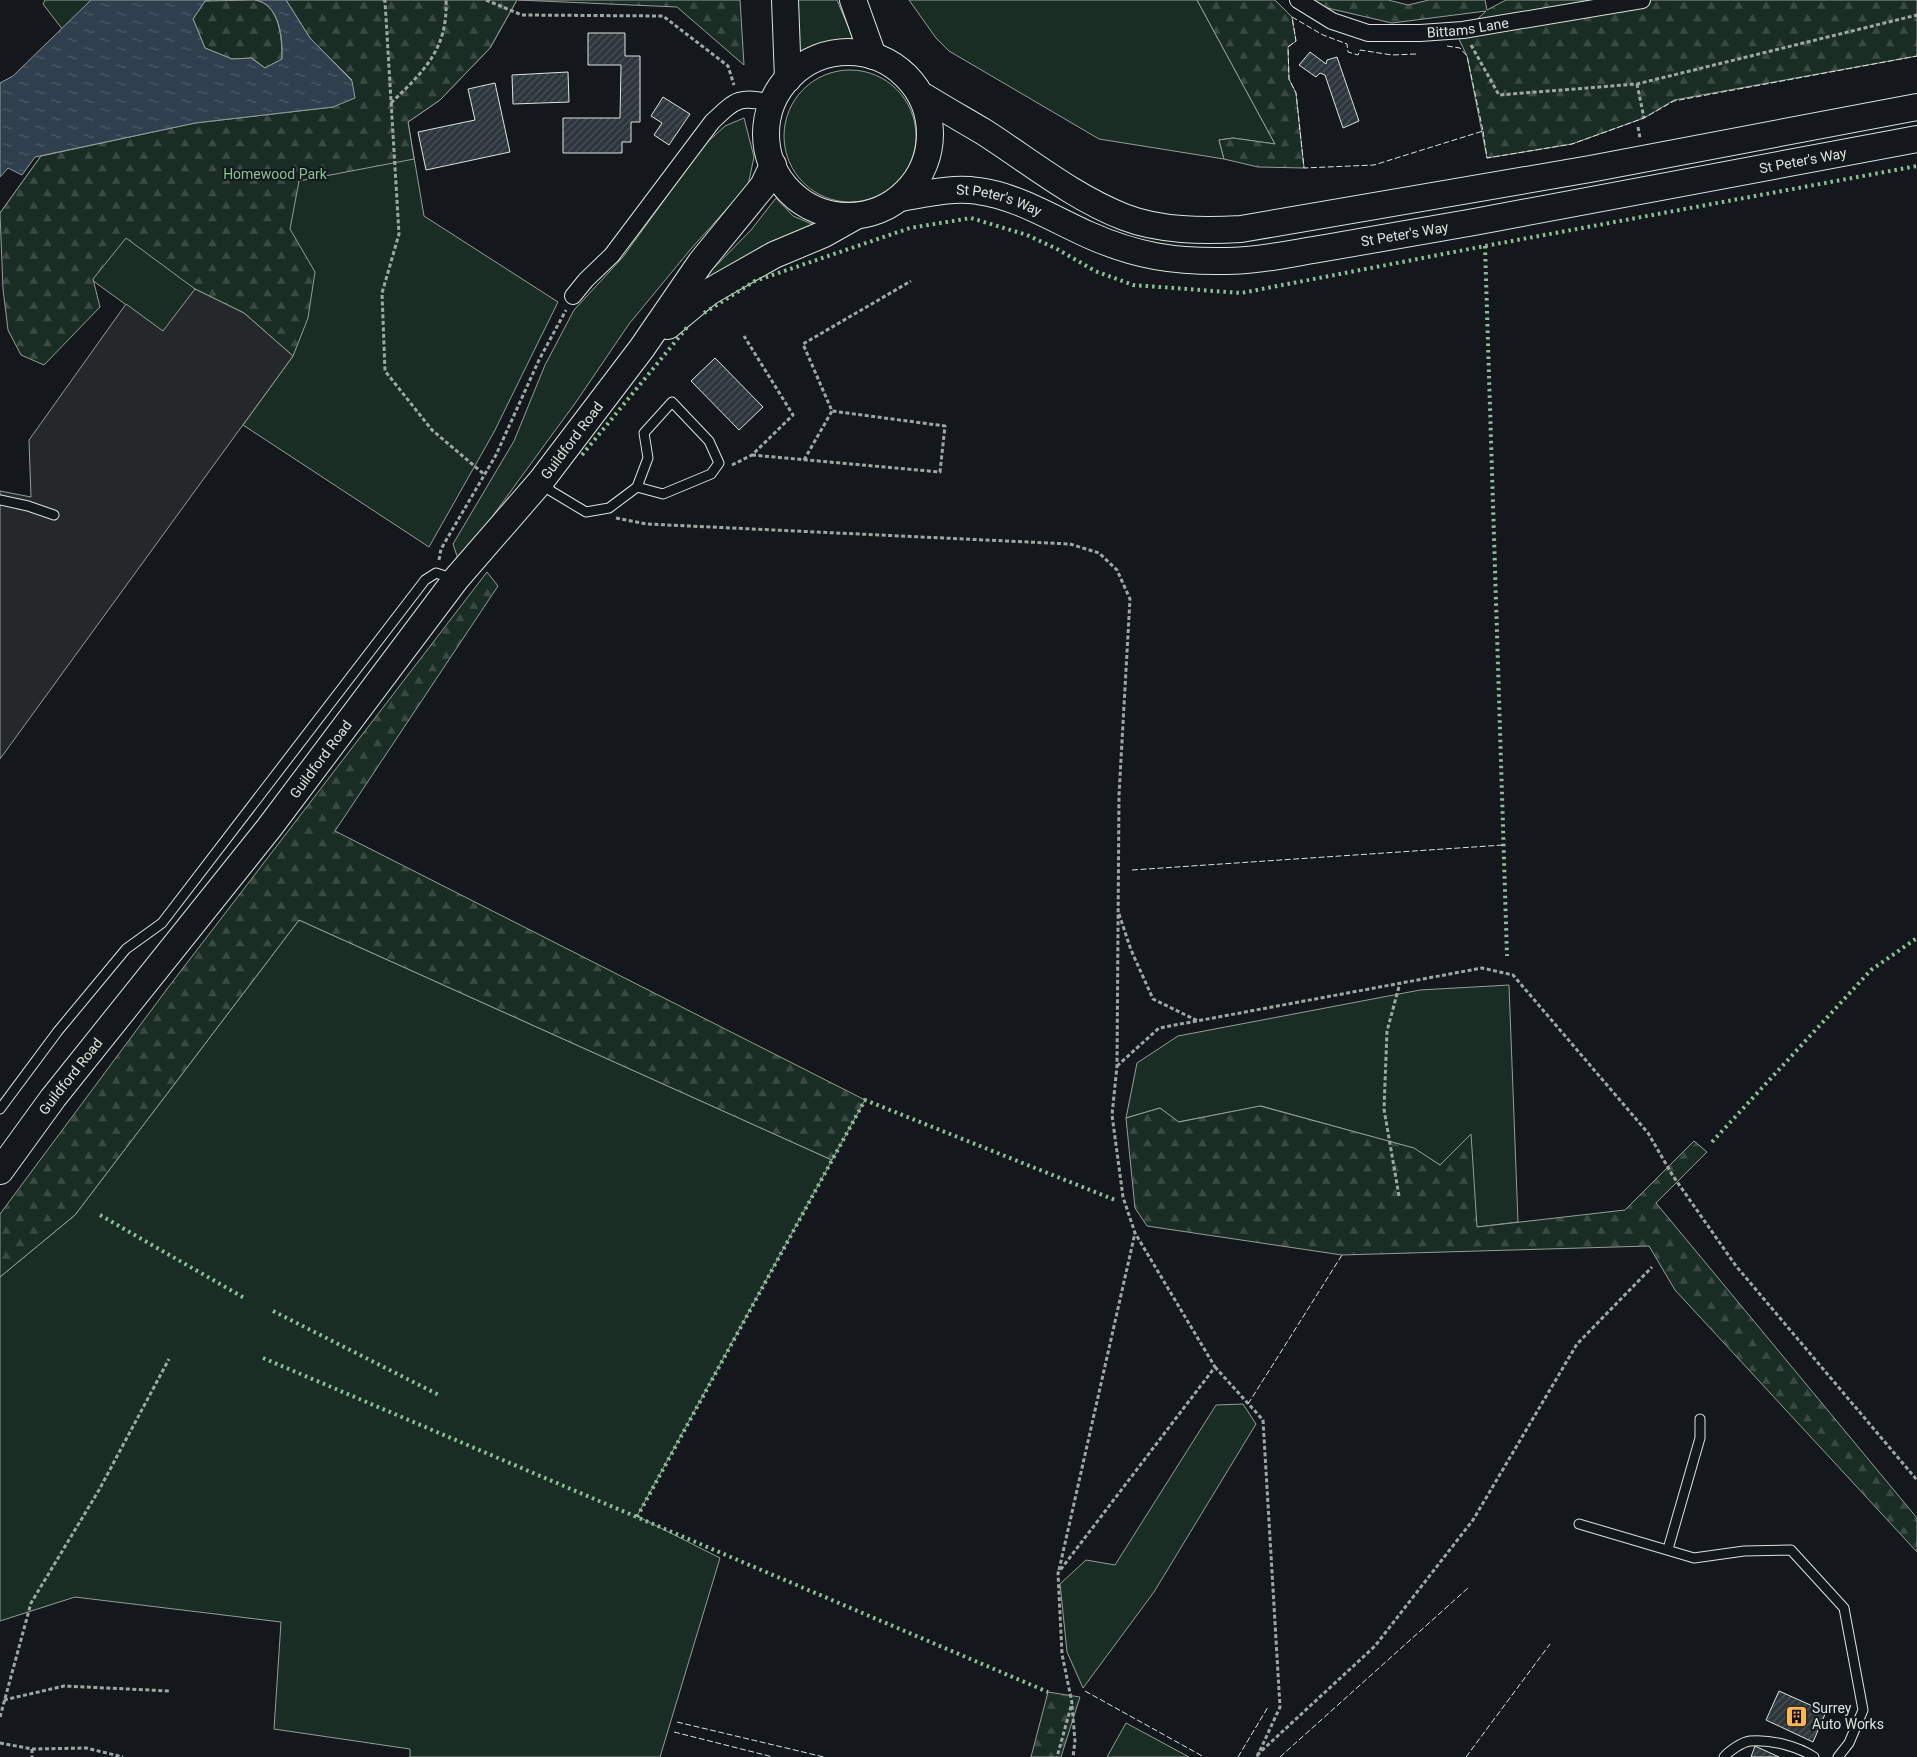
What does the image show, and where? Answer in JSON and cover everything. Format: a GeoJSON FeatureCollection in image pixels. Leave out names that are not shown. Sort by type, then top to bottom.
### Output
{"type":"FeatureCollection","features":[{"type":"Feature","properties":{"kind":"main road"},"geometry":{"type":"LineString","coordinates":[[785,0],[788,79]]}},
{"type":"Feature","properties":{"kind":"main road"},"geometry":{"type":"LineString","coordinates":[[853,0],[873,56]]}},
{"type":"Feature","properties":{"kind":"main road"},"geometry":{"type":"LineString","coordinates":[[924,97],[930,128],[929,148],[924,167],[914,184],[900,198],[887,207],[856,216],[840,216],[823,212],[808,206],[794,196],[783,184],[772,165],[766,140],[767,125],[773,103],[788,79],[802,67],[818,58],[836,53],[855,53],[873,56],[886,62],[898,70],[924,97],[984,132],[1022,160],[1065,186],[1125,217],[1182,229],[1241,229],[1435,197],[1917,107]]}},
{"type":"Feature","properties":{"kind":"main road","name":"St Peter's Way"},"geometry":{"type":"LineString","coordinates":[[900,198],[961,190],[976,190],[1020,204],[1055,218],[1088,235],[1138,254],[1195,261],[1230,262],[1291,254],[1442,228],[1917,138]]}},
{"type":"Feature","properties":{"kind":"main road","name":"Guildford Road"},"geometry":{"type":"LineString","coordinates":[[0,1171],[53,1098],[268,828],[446,576],[541,481],[642,348],[701,262],[763,186],[772,165]]}},
{"type":"Feature","properties":{"kind":"main road","name":"Guildford Road"},"geometry":{"type":"LineString","coordinates":[[642,348],[709,292],[774,255],[824,234],[856,216]]}},
{"type":"Feature","properties":{"kind":"street","name":"Bittams Lane"},"geometry":{"type":"LineString","coordinates":[[1298,0],[1332,21],[1368,33],[1420,33],[1463,30],[1642,0]]}},
{"type":"Feature","properties":{"kind":"street"},"geometry":{"type":"LineString","coordinates":[[573,296],[586,280],[612,255],[712,122],[726,108],[738,101],[749,98],[773,103]]}},
{"type":"Feature","properties":{"kind":"lane"},"geometry":{"type":"LineString","coordinates":[[541,481],[551,491],[586,512],[609,508],[637,488],[648,458],[644,432],[672,402],[709,442],[719,463],[711,474],[663,494],[637,488]]}},
{"type":"Feature","properties":{"kind":"lane"},"geometry":{"type":"LineString","coordinates":[[0,500],[28,506],[54,515]]}},
{"type":"Feature","properties":{"kind":"lane","name":"Guildford Road"},"geometry":{"type":"LineString","coordinates":[[0,1109],[58,1031],[126,949],[162,923],[425,580],[446,576]]}},
{"type":"Feature","properties":{"kind":"lane"},"geometry":{"type":"LineString","coordinates":[[1668,1550],[1700,1438],[1700,1419]]}},
{"type":"Feature","properties":{"kind":"lane"},"geometry":{"type":"LineString","coordinates":[[1579,1524],[1694,1558],[1744,1551],[1791,1550],[1844,1608],[1863,1710],[1849,1743],[1838,1757]]}},
{"type":"Feature","properties":{"kind":"lane"},"geometry":{"type":"LineString","coordinates":[[1724,1757],[1728,1752],[1749,1741],[1780,1744],[1814,1757]]}},
{"type":"Feature","properties":{"kind":"path"},"geometry":{"type":"LineString","coordinates":[[383,0],[385,1],[399,234],[382,293],[385,371],[432,430],[485,475]]}},
{"type":"Feature","properties":{"kind":"path"},"geometry":{"type":"LineString","coordinates":[[390,104],[422,73],[442,39],[446,0]]}},
{"type":"Feature","properties":{"kind":"path"},"geometry":{"type":"LineString","coordinates":[[486,0],[522,15],[663,16],[728,66],[738,101]]}},
{"type":"Feature","properties":{"kind":"path"},"geometry":{"type":"LineString","coordinates":[[1463,30],[1499,95],[1636,84],[1917,15]]}},
{"type":"Feature","properties":{"kind":"path"},"geometry":{"type":"LineString","coordinates":[[1636,84],[1644,118]]}},
{"type":"Feature","properties":{"kind":"path"},"geometry":{"type":"LineString","coordinates":[[1638,127],[1641,141]]}},
{"type":"Feature","properties":{"kind":"path"},"geometry":{"type":"LineString","coordinates":[[832,411],[804,344],[911,281]]}},
{"type":"Feature","properties":{"kind":"path"},"geometry":{"type":"LineString","coordinates":[[446,576],[441,549],[485,475],[539,360],[573,296]]}},
{"type":"Feature","properties":{"kind":"path"},"geometry":{"type":"LineString","coordinates":[[711,474],[752,455],[792,415],[744,336]]}},
{"type":"Feature","properties":{"kind":"path"},"geometry":{"type":"LineString","coordinates":[[752,455],[940,472],[945,426],[832,411]]}},
{"type":"Feature","properties":{"kind":"path"},"geometry":{"type":"LineString","coordinates":[[804,460],[832,411]]}},
{"type":"Feature","properties":{"kind":"path"},"geometry":{"type":"LineString","coordinates":[[586,512],[647,524],[1070,544],[1099,553],[1118,570],[1130,599],[1119,795],[1116,1066],[1112,1115],[1123,1197],[1134,1233],[1215,1367],[1263,1420],[1280,1708],[1257,1756]]}},
{"type":"Feature","properties":{"kind":"path"},"geometry":{"type":"LineString","coordinates":[[1118,910],[1131,950],[1153,999],[1198,1021]]}},
{"type":"Feature","properties":{"kind":"path"},"geometry":{"type":"LineString","coordinates":[[1116,1066],[1159,1028],[1482,968],[1513,975],[1648,1133],[1673,1176],[1736,1266],[1917,1480]]}},
{"type":"Feature","properties":{"kind":"path"},"geometry":{"type":"LineString","coordinates":[[1399,1196],[1384,1109],[1387,1031],[1400,983]]}},
{"type":"Feature","properties":{"kind":"path"},"geometry":{"type":"LineString","coordinates":[[1073,1757],[1075,1741],[1072,1703],[1062,1654],[1058,1573],[1134,1233]]}},
{"type":"Feature","properties":{"kind":"path"},"geometry":{"type":"LineString","coordinates":[[1257,1756],[1375,1646],[1473,1520],[1577,1344],[1652,1267]]}},
{"type":"Feature","properties":{"kind":"path"},"geometry":{"type":"LineString","coordinates":[[0,1716],[31,1603],[99,1490],[169,1359]]}},
{"type":"Feature","properties":{"kind":"path"},"geometry":{"type":"LineString","coordinates":[[1058,1573],[1215,1367]]}},
{"type":"Feature","properties":{"kind":"path"},"geometry":{"type":"LineString","coordinates":[[4,1700],[64,1686],[170,1691]]}},
{"type":"Feature","properties":{"kind":"path"},"geometry":{"type":"LineString","coordinates":[[1057,1757],[1072,1703]]}},
{"type":"Feature","properties":{"kind":"path"},"geometry":{"type":"LineString","coordinates":[[0,1743],[32,1749],[86,1748],[123,1757]]}},
{"type":"Feature","properties":{"kind":"path"},"geometry":{"type":"LineString","coordinates":[[32,1749],[32,1757]]}},
{"type":"Feature","properties":{"kind":"green space","name":"Homewood Park"},"geometry":{"type":"Polygon","coordinates":[[[45,0],[517,0],[490,48],[440,100],[408,122],[424,216],[558,302],[494,432],[429,547],[243,425],[293,356],[162,331],[0,213],[41,156],[142,133],[43,4],[45,0]]]}},
{"type":"Feature","properties":{"kind":"green space"},"geometry":{"type":"Polygon","coordinates":[[[255,0],[270,8],[275,15],[280,33],[282,59],[265,68],[252,58],[232,59],[205,48],[193,19],[205,1],[255,0]]]}},
{"type":"Feature","properties":{"kind":"green space"},"geometry":{"type":"Polygon","coordinates":[[[286,0],[517,0],[490,48],[440,100],[408,122],[414,159],[299,181],[290,229],[315,272],[308,318],[293,356],[244,313],[195,289],[126,238],[93,279],[100,307],[44,365],[21,355],[8,330],[3,289],[0,213],[41,156],[195,123],[333,107],[352,80],[310,38],[286,0]]]}},
{"type":"Feature","properties":{"kind":"green space"},"geometry":{"type":"Polygon","coordinates":[[[518,0],[740,0],[744,65],[677,7],[518,0]]]}},
{"type":"Feature","properties":{"kind":"green space"},"geometry":{"type":"Polygon","coordinates":[[[797,0],[837,0],[855,43],[817,51],[796,61],[797,0]]]}},
{"type":"Feature","properties":{"kind":"green space"},"geometry":{"type":"Polygon","coordinates":[[[909,0],[1197,0],[1275,144],[1233,138],[1219,140],[1224,159],[1099,139],[949,51],[936,38],[909,0]]]}},
{"type":"Feature","properties":{"kind":"green space"},"geometry":{"type":"Polygon","coordinates":[[[1197,0],[1275,0],[1292,17],[1296,41],[1288,47],[1289,79],[1296,93],[1304,168],[1258,167],[1224,159],[1219,140],[1233,138],[1275,144],[1197,0]]]}},
{"type":"Feature","properties":{"kind":"green space"},"geometry":{"type":"Polygon","coordinates":[[[1314,0],[1388,0],[1408,5],[1429,0],[1485,0],[1487,10],[1506,0],[1917,0],[1917,56],[1674,100],[1644,118],[1572,144],[1487,158],[1467,56],[1458,37],[1486,11],[1392,23],[1323,7],[1314,0]]]}},
{"type":"Feature","properties":{"kind":"green space"},"geometry":{"type":"Polygon","coordinates":[[[850,70],[863,71],[875,75],[897,89],[911,111],[915,123],[915,149],[911,161],[897,183],[875,197],[863,201],[850,202],[837,201],[825,197],[803,183],[789,161],[785,149],[784,136],[785,123],[789,111],[803,89],[825,75],[837,71],[850,70]]]}},
{"type":"Feature","properties":{"kind":"green space"},"geometry":{"type":"Polygon","coordinates":[[[744,118],[754,157],[748,185],[690,250],[629,324],[576,402],[459,562],[453,544],[514,441],[545,365],[574,310],[623,257],[704,145],[725,126],[744,118]]]}},
{"type":"Feature","properties":{"kind":"green space"},"geometry":{"type":"Polygon","coordinates":[[[776,198],[793,216],[814,225],[714,279],[705,277],[751,230],[776,198]]]}},
{"type":"Feature","properties":{"kind":"green space"},"geometry":{"type":"Polygon","coordinates":[[[487,572],[498,586],[335,831],[865,1100],[832,1160],[299,920],[75,1215],[0,1277],[0,1214],[167,989],[487,572]]]}},
{"type":"Feature","properties":{"kind":"green space"},"geometry":{"type":"Polygon","coordinates":[[[299,920],[832,1160],[637,1516],[720,1558],[660,1757],[410,1757],[410,1749],[274,1729],[281,1622],[75,1597],[0,1621],[0,1277],[75,1215],[299,920]]]}},
{"type":"Feature","properties":{"kind":"green space"},"geometry":{"type":"Polygon","coordinates":[[[1509,985],[1518,1222],[1477,1227],[1440,1165],[1413,1148],[1261,1106],[1178,1122],[1160,1108],[1126,1118],[1137,1063],[1178,1036],[1420,990],[1509,985]]]}},
{"type":"Feature","properties":{"kind":"green space"},"geometry":{"type":"Polygon","coordinates":[[[1260,1106],[1414,1148],[1440,1165],[1471,1134],[1477,1227],[1625,1210],[1694,1141],[1707,1152],[1656,1203],[1917,1518],[1917,1552],[1675,1290],[1649,1246],[1342,1255],[1147,1226],[1135,1208],[1126,1118],[1160,1108],[1179,1122],[1260,1106]]]}},
{"type":"Feature","properties":{"kind":"green space"},"geometry":{"type":"Polygon","coordinates":[[[1243,1404],[1256,1424],[1154,1592],[1083,1688],[1067,1652],[1060,1584],[1086,1560],[1115,1565],[1216,1405],[1243,1404]]]}},
{"type":"Feature","properties":{"kind":"green space"},"geometry":{"type":"Polygon","coordinates":[[[1048,1692],[1080,1697],[1061,1757],[1031,1757],[1048,1692]]]}},
{"type":"Feature","properties":{"kind":"green space"},"geometry":{"type":"Polygon","coordinates":[[[1126,1723],[1189,1757],[1107,1757],[1126,1723]]]}},
{"type":"Feature","properties":{"kind":"shaded area"},"geometry":{"type":"Polygon","coordinates":[[[195,289],[244,313],[293,356],[0,759],[0,491],[31,497],[29,440],[126,304],[163,331],[195,289]]]}},
{"type":"Feature","properties":{"kind":"water"},"geometry":{"type":"Polygon","coordinates":[[[91,0],[210,0],[205,1],[193,19],[205,48],[232,59],[251,58],[265,68],[282,59],[282,42],[275,15],[270,8],[255,0],[286,0],[310,38],[352,81],[355,98],[333,107],[195,123],[35,157],[22,175],[8,168],[0,177],[0,83],[13,76],[91,0]]]}},
{"type":"Feature","properties":{"kind":"building"},"geometry":{"type":"Polygon","coordinates":[[[588,33],[625,33],[625,56],[640,56],[640,122],[631,122],[631,142],[622,142],[622,153],[563,153],[563,118],[620,118],[621,65],[588,65],[588,33]]]}},
{"type":"Feature","properties":{"kind":"building"},"geometry":{"type":"Polygon","coordinates":[[[1310,52],[1326,64],[1327,60],[1337,57],[1359,121],[1343,128],[1325,75],[1320,73],[1316,77],[1299,65],[1310,52]]]}},
{"type":"Feature","properties":{"kind":"building"},"geometry":{"type":"Polygon","coordinates":[[[568,72],[569,102],[513,104],[512,75],[568,72]]]}},
{"type":"Feature","properties":{"kind":"building"},"geometry":{"type":"Polygon","coordinates":[[[495,83],[510,152],[426,170],[418,132],[475,120],[468,89],[495,83]]]}},
{"type":"Feature","properties":{"kind":"building"},"geometry":{"type":"Polygon","coordinates":[[[663,97],[690,114],[669,145],[654,135],[662,123],[651,116],[663,97]]]}},
{"type":"Feature","properties":{"kind":"building"},"geometry":{"type":"Polygon","coordinates":[[[715,358],[763,407],[739,430],[691,381],[715,358]]]}},
{"type":"Feature","properties":{"kind":"building","name":"Surrey Auto Works"},"geometry":{"type":"Polygon","coordinates":[[[1779,1691],[1826,1712],[1813,1742],[1766,1720],[1779,1691]]]}},
{"type":"Feature","properties":{"kind":"building"},"geometry":{"type":"Polygon","coordinates":[[[1755,1746],[1779,1757],[1751,1757],[1755,1746]]]}},
{"type":"Feature","properties":{"kind":"hedge"},"geometry":{"type":"LineString","coordinates":[[704,313],[755,281],[910,228],[971,218],[1027,235],[1057,249],[1095,271],[1133,285],[1241,293],[1917,166]]}},
{"type":"Feature","properties":{"kind":"hedge"},"geometry":{"type":"LineString","coordinates":[[1485,246],[1507,956]]}},
{"type":"Feature","properties":{"kind":"hedge"},"geometry":{"type":"LineString","coordinates":[[582,455],[689,325]]}},
{"type":"Feature","properties":{"kind":"hedge"},"geometry":{"type":"LineString","coordinates":[[1712,1142],[1871,970],[1917,938]]}},
{"type":"Feature","properties":{"kind":"hedge"},"geometry":{"type":"LineString","coordinates":[[637,1517],[865,1100],[1115,1200]]}},
{"type":"Feature","properties":{"kind":"hedge"},"geometry":{"type":"LineString","coordinates":[[100,1215],[246,1299]]}},
{"type":"Feature","properties":{"kind":"hedge"},"geometry":{"type":"LineString","coordinates":[[273,1311],[439,1395]]}},
{"type":"Feature","properties":{"kind":"hedge"},"geometry":{"type":"LineString","coordinates":[[263,1358],[1048,1692]]}},
{"type":"Feature","properties":{"kind":"fence"},"geometry":{"type":"LineString","coordinates":[[1416,54],[1392,55],[1360,50],[1358,55],[1348,52],[1347,44],[1323,35],[1292,17],[1296,41],[1288,47],[1289,79],[1296,93],[1304,168],[1374,165],[1483,131],[1467,56],[1460,48],[1447,46]]}},
{"type":"Feature","properties":{"kind":"fence"},"geometry":{"type":"LineString","coordinates":[[1483,131],[1487,158],[1572,144],[1644,118],[1674,101],[1917,56]]}},
{"type":"Feature","properties":{"kind":"fence"},"geometry":{"type":"LineString","coordinates":[[1132,870],[1503,845]]}},
{"type":"Feature","properties":{"kind":"fence"},"geometry":{"type":"LineString","coordinates":[[1248,1404],[1342,1255]]}},
{"type":"Feature","properties":{"kind":"fence"},"geometry":{"type":"LineString","coordinates":[[1280,1757],[1468,1588]]}},
{"type":"Feature","properties":{"kind":"fence"},"geometry":{"type":"LineString","coordinates":[[1466,1757],[1550,1644]]}},
{"type":"Feature","properties":{"kind":"fence"},"geometry":{"type":"LineString","coordinates":[[1085,1691],[1204,1757]]}},
{"type":"Feature","properties":{"kind":"fence"},"geometry":{"type":"LineString","coordinates":[[1238,1757],[1268,1707]]}},
{"type":"Feature","properties":{"kind":"fence"},"geometry":{"type":"LineString","coordinates":[[677,1722],[824,1757]]}},
{"type":"Feature","properties":{"kind":"fence"},"geometry":{"type":"LineString","coordinates":[[674,1732],[773,1757]]}},
{"type":"Feature","properties":{"kind":"place","name":"Surrey Auto Works"},"geometry":{"type":"Point","coordinates":[1796,1716]}}]}
